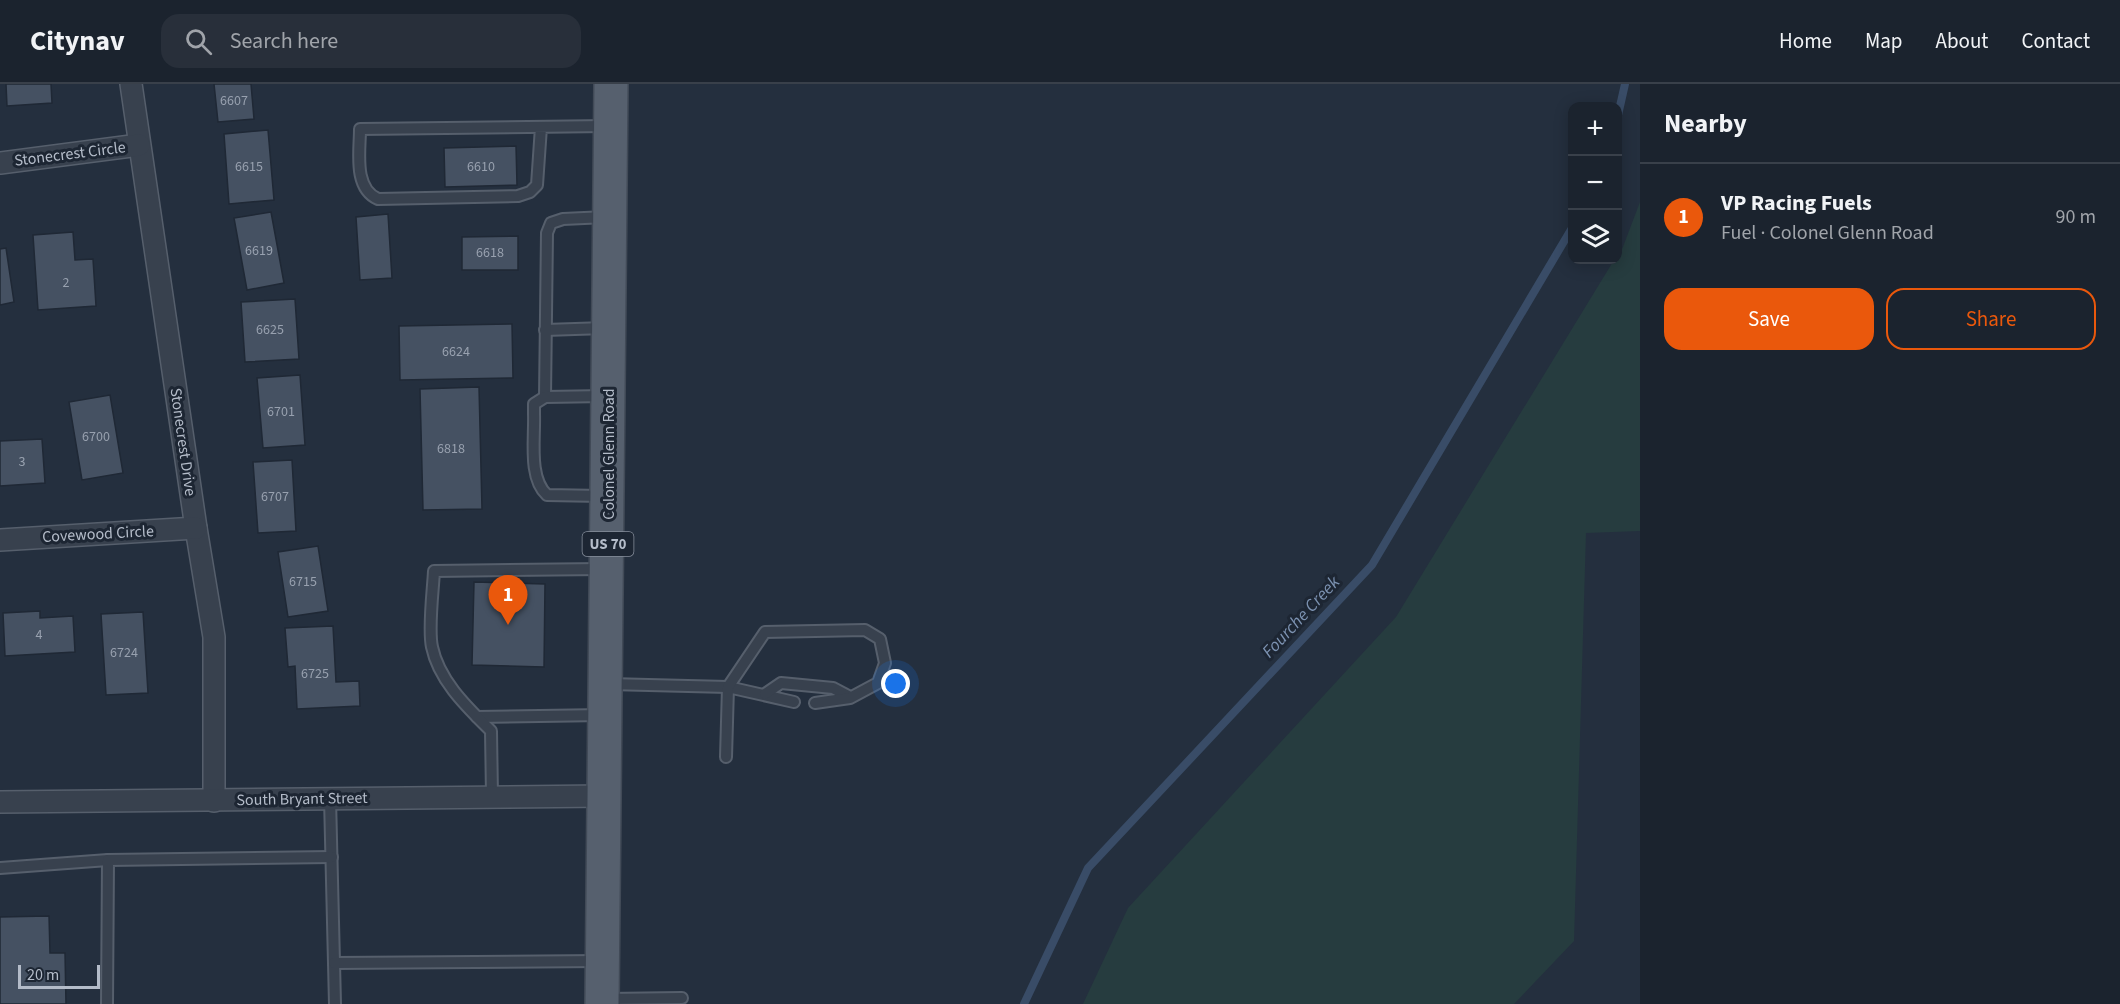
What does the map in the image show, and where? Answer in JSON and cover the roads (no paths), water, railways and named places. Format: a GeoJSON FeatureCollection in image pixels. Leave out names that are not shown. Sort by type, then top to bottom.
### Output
{"type":"FeatureCollection","features":[{"type":"Feature","properties":{"kind":"main road","name":"Colonel Glenn Road"},"geometry":{"type":"LineString","coordinates":[[602,1002],[609,496],[608,328],[611,84]]}},
{"type":"Feature","properties":{"kind":"street","name":"Stonecrest Drive"},"geometry":{"type":"LineString","coordinates":[[131,84],[214,637],[214,801]]}},
{"type":"Feature","properties":{"kind":"street","name":"Stonecrest Circle"},"geometry":{"type":"LineString","coordinates":[[0,163],[139,146]]}},
{"type":"Feature","properties":{"kind":"street","name":"Covewood Circle"},"geometry":{"type":"LineString","coordinates":[[0,540],[196,528]]}},
{"type":"Feature","properties":{"kind":"street","name":"South Bryant Street"},"geometry":{"type":"LineString","coordinates":[[0,802],[604,796]]}},
{"type":"Feature","properties":{"kind":"lane"},"geometry":{"type":"LineString","coordinates":[[541,127],[537,185],[530,192],[518,196],[378,199],[364,189],[361,179],[360,129],[611,126]]}},
{"type":"Feature","properties":{"kind":"lane"},"geometry":{"type":"LineString","coordinates":[[544,397],[547,233],[551,223],[563,219],[609,217]]}},
{"type":"Feature","properties":{"kind":"lane"},"geometry":{"type":"LineString","coordinates":[[545,330],[608,328]]}},
{"type":"Feature","properties":{"kind":"lane"},"geometry":{"type":"LineString","coordinates":[[609,396],[544,397],[534,404],[536,477],[542,490],[548,495],[609,496]]}},
{"type":"Feature","properties":{"kind":"lane"},"geometry":{"type":"LineString","coordinates":[[492,796],[491,731],[461,700],[446,679],[432,647],[434,571],[608,569]]}},
{"type":"Feature","properties":{"kind":"lane"},"geometry":{"type":"LineString","coordinates":[[726,758],[728,687],[765,632],[865,630],[880,639],[885,663],[878,682],[850,698],[814,703]]}},
{"type":"Feature","properties":{"kind":"lane"},"geometry":{"type":"LineString","coordinates":[[765,694],[781,683],[833,688],[850,698]]}},
{"type":"Feature","properties":{"kind":"lane"},"geometry":{"type":"LineString","coordinates":[[477,717],[606,699],[728,687],[794,702]]}},
{"type":"Feature","properties":{"kind":"lane"},"geometry":{"type":"LineString","coordinates":[[330,798],[335,1004]]}},
{"type":"Feature","properties":{"kind":"lane"},"geometry":{"type":"LineString","coordinates":[[0,868],[108,860],[332,857]]}},
{"type":"Feature","properties":{"kind":"lane"},"geometry":{"type":"LineString","coordinates":[[107,1004],[108,860]]}},
{"type":"Feature","properties":{"kind":"lane"},"geometry":{"type":"LineString","coordinates":[[334,963],[604,961]]}},
{"type":"Feature","properties":{"kind":"lane"},"geometry":{"type":"LineString","coordinates":[[602,1002],[682,998]]}},
{"type":"Feature","properties":{"kind":"waterway","name":"Fourche Creek"},"geometry":{"type":"LineString","coordinates":[[1621,102],[1625,84]]}},
{"type":"Feature","properties":{"kind":"waterway","name":"Fourche Creek"},"geometry":{"type":"LineString","coordinates":[[1024,1004],[1088,868],[1372,565],[1568,235]]}},
{"type":"Feature","properties":{"kind":"place","name":"VP Racing Fuels"},"geometry":{"type":"Point","coordinates":[508,625]}}]}
